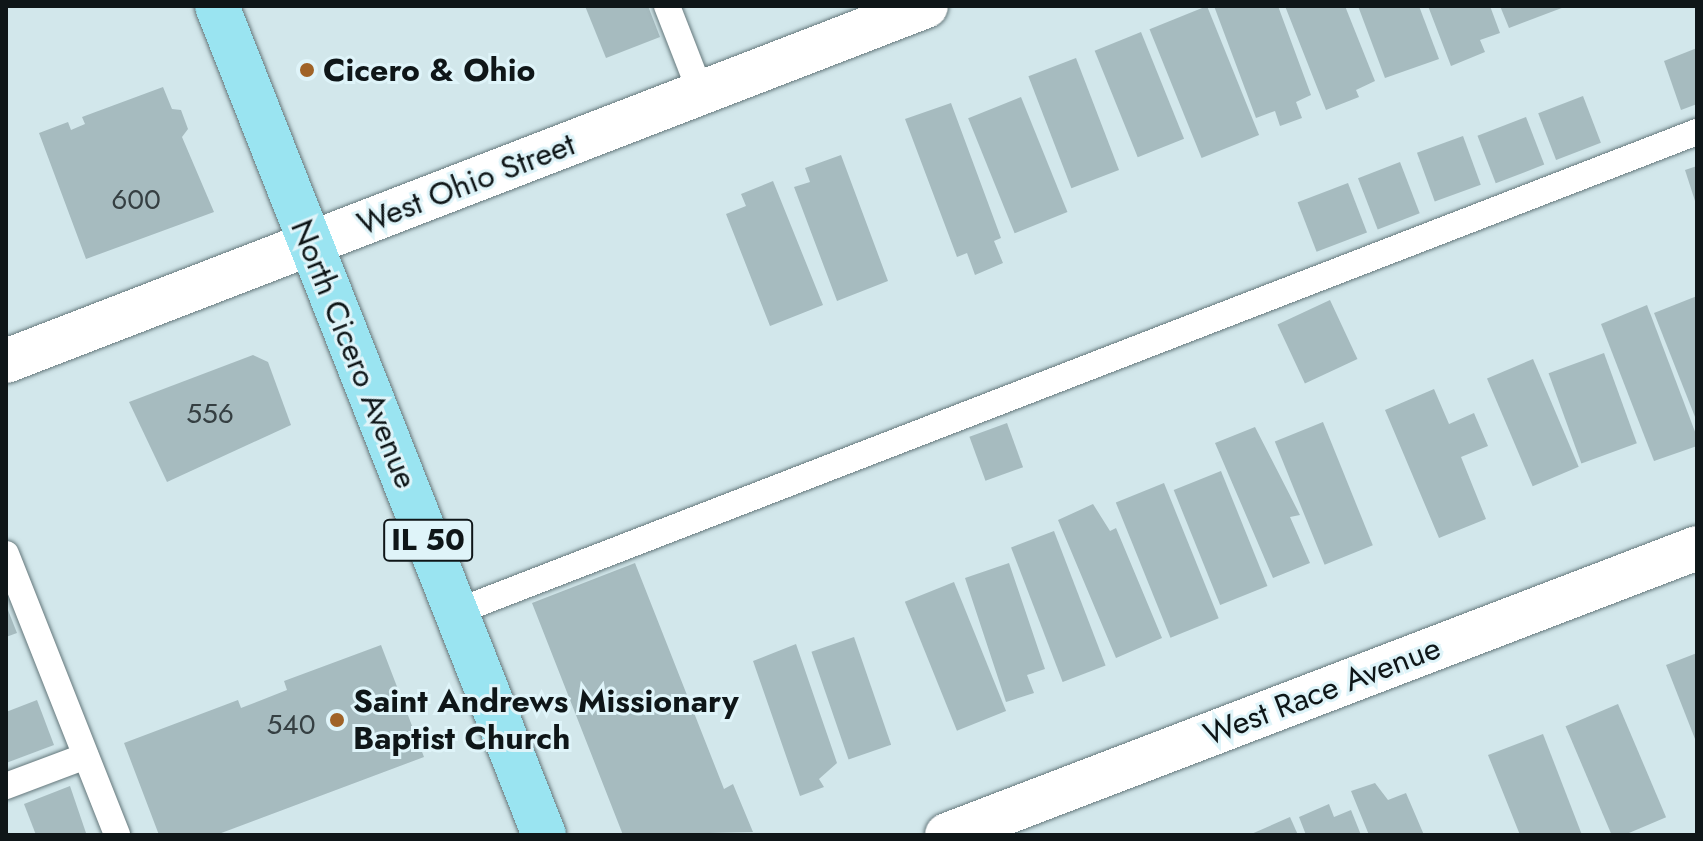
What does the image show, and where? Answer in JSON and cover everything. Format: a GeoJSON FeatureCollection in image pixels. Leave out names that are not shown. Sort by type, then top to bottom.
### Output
{"type":"FeatureCollection","features":[{"type":"Feature","properties":{"kind":"main road","name":"North Cicero Avenue"},"geometry":{"type":"LineString","coordinates":[[217,6],[544,835]]}},
{"type":"Feature","properties":{"kind":"street","name":"West Ohio Street"},"geometry":{"type":"LineString","coordinates":[[6,361],[926,6]]}},
{"type":"Feature","properties":{"kind":"street","name":"West Race Avenue"},"geometry":{"type":"LineString","coordinates":[[947,835],[1697,548]]}},
{"type":"Feature","properties":{"kind":"lane"},"geometry":{"type":"LineString","coordinates":[[667,6],[701,93]]}},
{"type":"Feature","properties":{"kind":"lane"},"geometry":{"type":"LineString","coordinates":[[456,612],[1697,132]]}},
{"type":"Feature","properties":{"kind":"lane"},"geometry":{"type":"LineString","coordinates":[[6,554],[117,835]]}},
{"type":"Feature","properties":{"kind":"lane"},"geometry":{"type":"LineString","coordinates":[[6,786],[86,756]]}},
{"type":"Feature","properties":{"kind":"building"},"geometry":{"type":"Polygon","coordinates":[[[585,6],[648,6],[660,37],[606,58],[585,6]]]}},
{"type":"Feature","properties":{"kind":"building"},"geometry":{"type":"Polygon","coordinates":[[[1207,6],[1259,135],[1202,158],[1150,29],[1207,6]]]}},
{"type":"Feature","properties":{"kind":"building"},"geometry":{"type":"Polygon","coordinates":[[[1214,6],[1278,6],[1311,95],[1296,102],[1302,118],[1280,126],[1275,111],[1256,118],[1214,6]]]}},
{"type":"Feature","properties":{"kind":"building"},"geometry":{"type":"Polygon","coordinates":[[[1285,6],[1345,6],[1375,81],[1356,90],[1359,97],[1326,110],[1285,6]]]}},
{"type":"Feature","properties":{"kind":"building"},"geometry":{"type":"Polygon","coordinates":[[[1358,6],[1419,6],[1439,59],[1385,78],[1358,6]]]}},
{"type":"Feature","properties":{"kind":"building"},"geometry":{"type":"Polygon","coordinates":[[[1428,6],[1490,6],[1500,33],[1480,40],[1485,52],[1451,66],[1428,6]]]}},
{"type":"Feature","properties":{"kind":"building"},"geometry":{"type":"Polygon","coordinates":[[[1500,6],[1567,6],[1509,28],[1500,6]]]}},
{"type":"Feature","properties":{"kind":"building"},"geometry":{"type":"Polygon","coordinates":[[[1141,32],[1184,139],[1138,157],[1095,51],[1141,32]]]}},
{"type":"Feature","properties":{"kind":"building"},"geometry":{"type":"Polygon","coordinates":[[[1697,48],[1697,104],[1681,110],[1664,61],[1697,48]]]}},
{"type":"Feature","properties":{"kind":"building"},"geometry":{"type":"Polygon","coordinates":[[[1076,58],[1119,170],[1071,188],[1028,76],[1076,58]]]}},
{"type":"Feature","properties":{"kind":"building"},"geometry":{"type":"Polygon","coordinates":[[[163,87],[172,109],[181,110],[188,129],[182,137],[214,212],[86,259],[39,133],[68,122],[71,130],[85,124],[82,117],[163,87]]]}},
{"type":"Feature","properties":{"kind":"building"},"geometry":{"type":"Polygon","coordinates":[[[1583,96],[1601,143],[1556,160],[1538,113],[1583,96]]]}},
{"type":"Feature","properties":{"kind":"building"},"geometry":{"type":"Polygon","coordinates":[[[1021,97],[1067,212],[1015,233],[968,118],[1021,97]]]}},
{"type":"Feature","properties":{"kind":"building"},"geometry":{"type":"Polygon","coordinates":[[[951,103],[1001,238],[994,241],[1003,263],[975,275],[967,253],[957,257],[905,119],[951,103]]]}},
{"type":"Feature","properties":{"kind":"building"},"geometry":{"type":"Polygon","coordinates":[[[1526,117],[1544,165],[1496,183],[1477,136],[1526,117]]]}},
{"type":"Feature","properties":{"kind":"building"},"geometry":{"type":"Polygon","coordinates":[[[1463,136],[1481,185],[1435,202],[1417,153],[1463,136]]]}},
{"type":"Feature","properties":{"kind":"building"},"geometry":{"type":"Polygon","coordinates":[[[841,155],[888,281],[837,301],[794,187],[810,182],[805,168],[841,155]]]}},
{"type":"Feature","properties":{"kind":"building"},"geometry":{"type":"Polygon","coordinates":[[[1400,162],[1420,213],[1378,229],[1358,178],[1400,162]]]}},
{"type":"Feature","properties":{"kind":"building"},"geometry":{"type":"Polygon","coordinates":[[[1697,166],[1697,204],[1696,204],[1685,170],[1697,166]]]}},
{"type":"Feature","properties":{"kind":"building"},"geometry":{"type":"Polygon","coordinates":[[[773,181],[823,305],[770,326],[726,214],[746,206],[741,194],[773,181]]]}},
{"type":"Feature","properties":{"kind":"building"},"geometry":{"type":"Polygon","coordinates":[[[1348,183],[1367,232],[1317,252],[1298,202],[1348,183]]]}},
{"type":"Feature","properties":{"kind":"building"},"geometry":{"type":"Polygon","coordinates":[[[1697,296],[1697,422],[1654,313],[1697,296]]]}},
{"type":"Feature","properties":{"kind":"building"},"geometry":{"type":"Polygon","coordinates":[[[1330,300],[1357,359],[1305,383],[1277,325],[1330,300]]]}},
{"type":"Feature","properties":{"kind":"building"},"geometry":{"type":"Polygon","coordinates":[[[1647,305],[1697,437],[1697,446],[1654,461],[1601,324],[1647,305]]]}},
{"type":"Feature","properties":{"kind":"building"},"geometry":{"type":"Polygon","coordinates":[[[1604,353],[1637,443],[1581,463],[1549,373],[1604,353]]]}},
{"type":"Feature","properties":{"kind":"building"},"geometry":{"type":"Polygon","coordinates":[[[253,355],[268,362],[291,425],[167,482],[129,402],[253,355]]]}},
{"type":"Feature","properties":{"kind":"building"},"geometry":{"type":"Polygon","coordinates":[[[1533,359],[1579,467],[1533,486],[1487,379],[1533,359]]]}},
{"type":"Feature","properties":{"kind":"building"},"geometry":{"type":"Polygon","coordinates":[[[1434,389],[1449,424],[1474,413],[1488,446],[1461,457],[1486,519],[1439,538],[1385,410],[1434,389]]]}},
{"type":"Feature","properties":{"kind":"building"},"geometry":{"type":"Polygon","coordinates":[[[1323,422],[1373,545],[1325,565],[1275,441],[1323,422]]]}},
{"type":"Feature","properties":{"kind":"building"},"geometry":{"type":"Polygon","coordinates":[[[1007,423],[1023,467],[985,481],[969,437],[1007,423]]]}},
{"type":"Feature","properties":{"kind":"building"},"geometry":{"type":"Polygon","coordinates":[[[1255,427],[1300,515],[1290,517],[1310,563],[1273,578],[1215,443],[1255,427]]]}},
{"type":"Feature","properties":{"kind":"building"},"geometry":{"type":"Polygon","coordinates":[[[1221,471],[1267,586],[1220,605],[1174,490],[1221,471]]]}},
{"type":"Feature","properties":{"kind":"building"},"geometry":{"type":"Polygon","coordinates":[[[1164,483],[1219,618],[1170,638],[1116,502],[1164,483]]]}},
{"type":"Feature","properties":{"kind":"building"},"geometry":{"type":"Polygon","coordinates":[[[1093,504],[1110,531],[1116,528],[1162,638],[1116,658],[1058,520],[1093,504]]]}},
{"type":"Feature","properties":{"kind":"building"},"geometry":{"type":"Polygon","coordinates":[[[1054,531],[1106,665],[1063,682],[1011,547],[1054,531]]]}},
{"type":"Feature","properties":{"kind":"building"},"geometry":{"type":"Polygon","coordinates":[[[635,563],[724,789],[733,784],[753,832],[623,835],[532,603],[635,563]]]}},
{"type":"Feature","properties":{"kind":"building"},"geometry":{"type":"Polygon","coordinates":[[[1009,563],[1045,669],[1027,675],[1034,693],[1006,702],[965,578],[1009,563]]]}},
{"type":"Feature","properties":{"kind":"building"},"geometry":{"type":"Polygon","coordinates":[[[954,582],[1006,711],[957,731],[905,602],[954,582]]]}},
{"type":"Feature","properties":{"kind":"building"},"geometry":{"type":"Polygon","coordinates":[[[6,605],[17,633],[6,637],[6,605]]]}},
{"type":"Feature","properties":{"kind":"building"},"geometry":{"type":"Polygon","coordinates":[[[854,637],[891,745],[849,759],[811,652],[854,637]]]}},
{"type":"Feature","properties":{"kind":"building"},"geometry":{"type":"Polygon","coordinates":[[[796,644],[837,763],[819,779],[824,787],[800,796],[753,661],[796,644]]]}},
{"type":"Feature","properties":{"kind":"building"},"geometry":{"type":"Polygon","coordinates":[[[381,645],[424,757],[216,835],[159,835],[124,743],[238,700],[241,708],[287,690],[284,681],[381,645]]]}},
{"type":"Feature","properties":{"kind":"building"},"geometry":{"type":"Polygon","coordinates":[[[1697,653],[1697,744],[1666,665],[1697,653]]]}},
{"type":"Feature","properties":{"kind":"building"},"geometry":{"type":"Polygon","coordinates":[[[37,700],[54,745],[6,763],[6,712],[37,700]]]}},
{"type":"Feature","properties":{"kind":"building"},"geometry":{"type":"Polygon","coordinates":[[[1618,704],[1666,817],[1624,835],[1612,835],[1566,726],[1618,704]]]}},
{"type":"Feature","properties":{"kind":"building"},"geometry":{"type":"Polygon","coordinates":[[[1543,734],[1582,835],[1520,835],[1488,755],[1543,734]]]}},
{"type":"Feature","properties":{"kind":"building"},"geometry":{"type":"Polygon","coordinates":[[[1375,783],[1388,800],[1406,793],[1424,835],[1369,835],[1351,791],[1375,783]]]}},
{"type":"Feature","properties":{"kind":"building"},"geometry":{"type":"Polygon","coordinates":[[[70,786],[86,833],[36,835],[24,804],[70,786]]]}},
{"type":"Feature","properties":{"kind":"building"},"geometry":{"type":"Polygon","coordinates":[[[1329,804],[1334,817],[1351,810],[1361,835],[1306,835],[1299,817],[1329,804]]]}},
{"type":"Feature","properties":{"kind":"building"},"geometry":{"type":"Polygon","coordinates":[[[1290,817],[1298,835],[1249,835],[1290,817]]]}},
{"type":"Feature","properties":{"kind":"place","name":"Cicero & Ohio"},"geometry":{"type":"Point","coordinates":[307,70]}},
{"type":"Feature","properties":{"kind":"place","name":"Saint Andrews Missionary Baptist Church"},"geometry":{"type":"Point","coordinates":[337,720]}}]}
